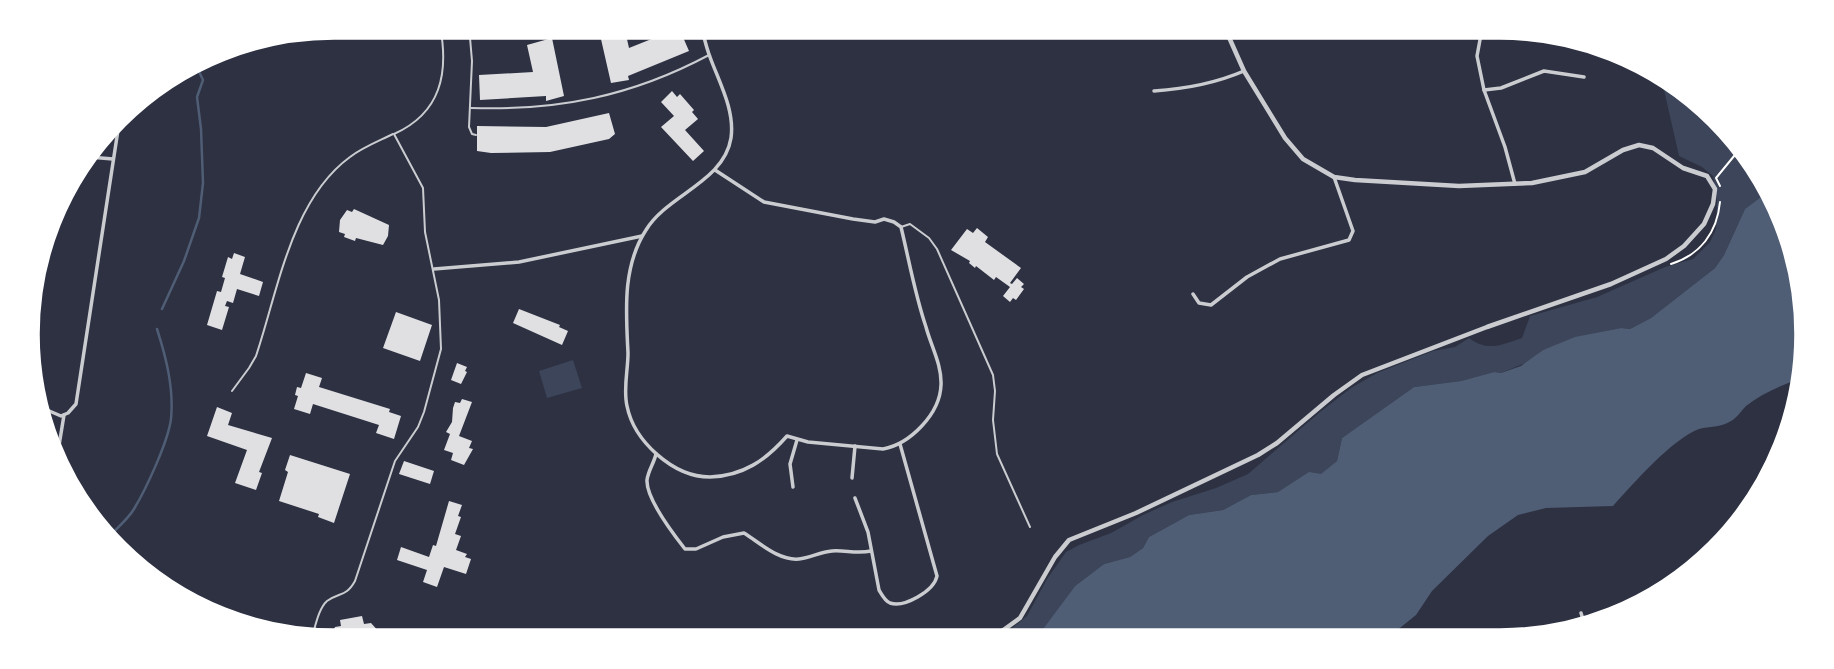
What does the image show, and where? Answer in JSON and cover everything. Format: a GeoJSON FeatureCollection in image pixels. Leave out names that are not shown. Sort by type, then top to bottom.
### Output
{"type":"FeatureCollection","features":[{"type":"Feature","properties":{"kind":"street"},"geometry":{"type":"LineString","coordinates":[[704,38],[727,99],[732,126],[728,149],[715,170],[650,223],[643,236],[625,292],[628,353],[625,393],[627,408],[637,433],[656,454],[687,472],[708,477],[736,474],[753,467],[776,449],[787,436],[797,440],[883,449],[900,444],[927,419],[941,388],[937,358],[925,326],[901,227],[884,219],[875,222],[853,219],[764,202],[715,170]]}},
{"type":"Feature","properties":{"kind":"street"},"geometry":{"type":"LineString","coordinates":[[1003,630],[1020,618],[1062,546],[1074,537],[1136,513],[1258,455],[1362,375],[1611,284],[1666,259],[1684,246],[1704,224],[1711,210],[1715,193],[1714,185],[1707,176],[1686,170],[1653,148],[1639,145],[1623,150],[1585,172],[1544,181],[1459,186],[1334,177],[1317,169],[1295,152],[1244,71],[1229,38]]}},
{"type":"Feature","properties":{"kind":"street"},"geometry":{"type":"LineString","coordinates":[[1480,38],[1477,56],[1484,90],[1515,184]]}},
{"type":"Feature","properties":{"kind":"street"},"geometry":{"type":"LineString","coordinates":[[1154,91],[1223,79],[1244,71]]}},
{"type":"Feature","properties":{"kind":"street"},"geometry":{"type":"LineString","coordinates":[[1484,90],[1501,88],[1544,71],[1584,77]]}},
{"type":"Feature","properties":{"kind":"street"},"geometry":{"type":"LineString","coordinates":[[49,411],[64,415],[74,408],[78,395],[117,133]]}},
{"type":"Feature","properties":{"kind":"street"},"geometry":{"type":"LineString","coordinates":[[97,158],[113,159]]}},
{"type":"Feature","properties":{"kind":"street"},"geometry":{"type":"LineString","coordinates":[[1193,294],[1199,303],[1211,305],[1247,277],[1280,259],[1349,240],[1353,232],[1334,177]]}},
{"type":"Feature","properties":{"kind":"street"},"geometry":{"type":"LineString","coordinates":[[434,269],[519,262],[643,236]]}},
{"type":"Feature","properties":{"kind":"street"},"geometry":{"type":"LineString","coordinates":[[59,444],[64,415]]}},
{"type":"Feature","properties":{"kind":"street"},"geometry":{"type":"LineString","coordinates":[[793,486],[790,464],[797,440]]}},
{"type":"Feature","properties":{"kind":"street"},"geometry":{"type":"LineString","coordinates":[[855,498],[868,532],[879,590],[890,603],[899,604],[933,587],[937,576],[900,444]]}},
{"type":"Feature","properties":{"kind":"street"},"geometry":{"type":"LineString","coordinates":[[852,478],[855,446]]}},
{"type":"Feature","properties":{"kind":"street"},"geometry":{"type":"LineString","coordinates":[[656,454],[649,472],[648,486],[666,522],[685,549],[696,549],[723,537],[744,533],[789,558],[798,559],[835,551],[871,551]]}},
{"type":"Feature","properties":{"kind":"street"},"geometry":{"type":"LineString","coordinates":[[1581,613],[1583,618]]}},
{"type":"Feature","properties":{"kind":"lane"},"geometry":{"type":"LineString","coordinates":[[232,391],[256,356],[282,265],[309,206],[330,177],[350,157],[412,125],[422,115],[437,93],[444,63],[441,38]]}},
{"type":"Feature","properties":{"kind":"lane"},"geometry":{"type":"LineString","coordinates":[[470,38],[472,61],[469,127],[471,134],[476,135]]}},
{"type":"Feature","properties":{"kind":"lane"},"geometry":{"type":"LineString","coordinates":[[471,108],[546,107],[617,94],[674,73],[709,55]]}},
{"type":"Feature","properties":{"kind":"lane"},"geometry":{"type":"LineString","coordinates":[[315,630],[326,602],[349,591],[355,581],[395,461],[418,427],[427,405],[435,379],[441,342],[440,308],[425,232],[423,188],[394,134]]}},
{"type":"Feature","properties":{"kind":"lane"},"geometry":{"type":"LineString","coordinates":[[901,227],[910,224],[929,238],[957,289],[993,375],[993,420],[997,454],[1030,527]]}},
{"type":"Feature","properties":{"kind":"path"},"geometry":{"type":"LineString","coordinates":[[1720,201],[1720,184],[1716,178],[1735,155]]}},
{"type":"Feature","properties":{"kind":"shaded area"},"geometry":{"type":"Polygon","coordinates":[[[1663,88],[1695,112],[1722,139],[1746,170],[1761,197],[1745,209],[1724,255],[1715,268],[1651,318],[1630,329],[1621,328],[1593,334],[1543,350],[1528,362],[1501,373],[1414,387],[1342,438],[1337,461],[1321,475],[1309,473],[1278,492],[1251,495],[1223,510],[1189,515],[1149,537],[1143,548],[1130,557],[1104,564],[1075,586],[1042,630],[1010,630],[1027,616],[1047,579],[1066,552],[1172,502],[1248,474],[1320,412],[1351,388],[1377,373],[1433,351],[1455,347],[1469,338],[1489,346],[1522,338],[1530,316],[1597,297],[1665,267],[1693,259],[1710,242],[1716,229],[1717,201],[1713,176],[1702,167],[1679,156],[1663,88]]]}},
{"type":"Feature","properties":{"kind":"shaded area"},"geometry":{"type":"Polygon","coordinates":[[[1761,197],[1780,239],[1790,277],[1795,315],[1792,382],[1758,398],[1727,423],[1688,434],[1653,463],[1613,506],[1546,508],[1518,515],[1488,536],[1432,591],[1416,615],[1397,630],[1042,630],[1075,586],[1104,564],[1130,557],[1143,548],[1149,537],[1189,515],[1223,510],[1251,495],[1278,492],[1309,472],[1321,474],[1337,461],[1342,438],[1414,387],[1501,373],[1521,366],[1543,350],[1575,337],[1621,328],[1630,329],[1651,318],[1715,268],[1724,255],[1745,209],[1761,197]]]}},
{"type":"Feature","properties":{"kind":"shaded area"},"geometry":{"type":"Polygon","coordinates":[[[573,360],[582,388],[547,398],[539,371],[573,360]]]}},
{"type":"Feature","properties":{"kind":"building"},"geometry":{"type":"Polygon","coordinates":[[[552,38],[564,96],[546,101],[546,96],[480,100],[479,75],[533,72],[527,45],[552,38]]]}},
{"type":"Feature","properties":{"kind":"building"},"geometry":{"type":"Polygon","coordinates":[[[601,38],[627,38],[629,48],[654,38],[683,38],[689,51],[628,76],[629,80],[611,83],[601,38]]]}},
{"type":"Feature","properties":{"kind":"building"},"geometry":{"type":"Polygon","coordinates":[[[672,91],[677,97],[680,94],[698,119],[685,130],[704,151],[693,161],[661,127],[674,116],[661,102],[672,91]]]}},
{"type":"Feature","properties":{"kind":"building"},"geometry":{"type":"Polygon","coordinates":[[[609,113],[615,134],[609,139],[550,152],[477,151],[477,126],[546,127],[609,113]]]}},
{"type":"Feature","properties":{"kind":"building"},"geometry":{"type":"Polygon","coordinates":[[[354,209],[389,225],[388,236],[383,245],[356,238],[355,241],[339,232],[340,220],[347,210],[352,212],[354,209]]]}},
{"type":"Feature","properties":{"kind":"building"},"geometry":{"type":"Polygon","coordinates":[[[977,228],[988,237],[985,242],[1021,268],[1010,283],[1017,278],[1024,284],[1021,287],[1024,289],[1016,300],[1013,298],[1010,302],[1003,296],[1010,287],[996,277],[994,280],[951,250],[967,229],[973,233],[977,228]]]}},
{"type":"Feature","properties":{"kind":"building"},"geometry":{"type":"Polygon","coordinates":[[[234,253],[245,257],[240,274],[263,282],[259,296],[237,289],[233,303],[227,301],[225,306],[229,307],[222,330],[207,325],[217,291],[221,292],[228,257],[232,259],[234,253]]]}},
{"type":"Feature","properties":{"kind":"building"},"geometry":{"type":"Polygon","coordinates":[[[519,309],[560,325],[559,327],[568,331],[562,345],[513,323],[519,309]]]}},
{"type":"Feature","properties":{"kind":"building"},"geometry":{"type":"Polygon","coordinates":[[[396,312],[432,325],[420,361],[383,348],[396,312]]]}},
{"type":"Feature","properties":{"kind":"building"},"geometry":{"type":"Polygon","coordinates":[[[457,363],[467,367],[461,384],[451,380],[457,363]]]}},
{"type":"Feature","properties":{"kind":"building"},"geometry":{"type":"Polygon","coordinates":[[[306,373],[322,378],[319,387],[390,409],[389,412],[401,416],[394,439],[376,433],[379,425],[313,404],[310,414],[294,409],[298,396],[295,395],[297,387],[301,388],[306,373]]]}},
{"type":"Feature","properties":{"kind":"building"},"geometry":{"type":"Polygon","coordinates":[[[462,399],[472,402],[459,436],[472,441],[469,448],[473,449],[464,465],[451,460],[453,453],[444,450],[450,434],[446,432],[452,422],[455,402],[460,403],[462,399]]]}},
{"type":"Feature","properties":{"kind":"building"},"geometry":{"type":"Polygon","coordinates":[[[217,407],[232,413],[228,425],[272,438],[259,472],[262,473],[256,490],[235,483],[247,450],[207,436],[217,407]]]}},
{"type":"Feature","properties":{"kind":"building"},"geometry":{"type":"Polygon","coordinates":[[[290,455],[350,474],[334,523],[318,517],[319,514],[279,501],[290,455]]]}},
{"type":"Feature","properties":{"kind":"building"},"geometry":{"type":"Polygon","coordinates":[[[404,461],[434,471],[430,484],[399,474],[404,461]]]}},
{"type":"Feature","properties":{"kind":"building"},"geometry":{"type":"Polygon","coordinates":[[[449,501],[462,505],[455,534],[461,536],[456,550],[467,554],[465,557],[471,559],[466,574],[444,567],[437,587],[423,582],[427,570],[397,560],[401,547],[429,557],[433,545],[436,546],[449,501]]]}},
{"type":"Feature","properties":{"kind":"building"},"geometry":{"type":"Polygon","coordinates":[[[362,616],[364,624],[371,623],[377,630],[334,630],[341,626],[340,620],[362,616]]]}},
{"type":"Feature","properties":{"kind":"waterway"},"geometry":{"type":"LineString","coordinates":[[162,309],[184,261],[199,218],[203,183],[197,97],[203,80],[199,72]]}},
{"type":"Feature","properties":{"kind":"waterway"},"geometry":{"type":"LineString","coordinates":[[114,532],[139,500],[169,429],[172,407],[170,384],[157,329]]}}]}
